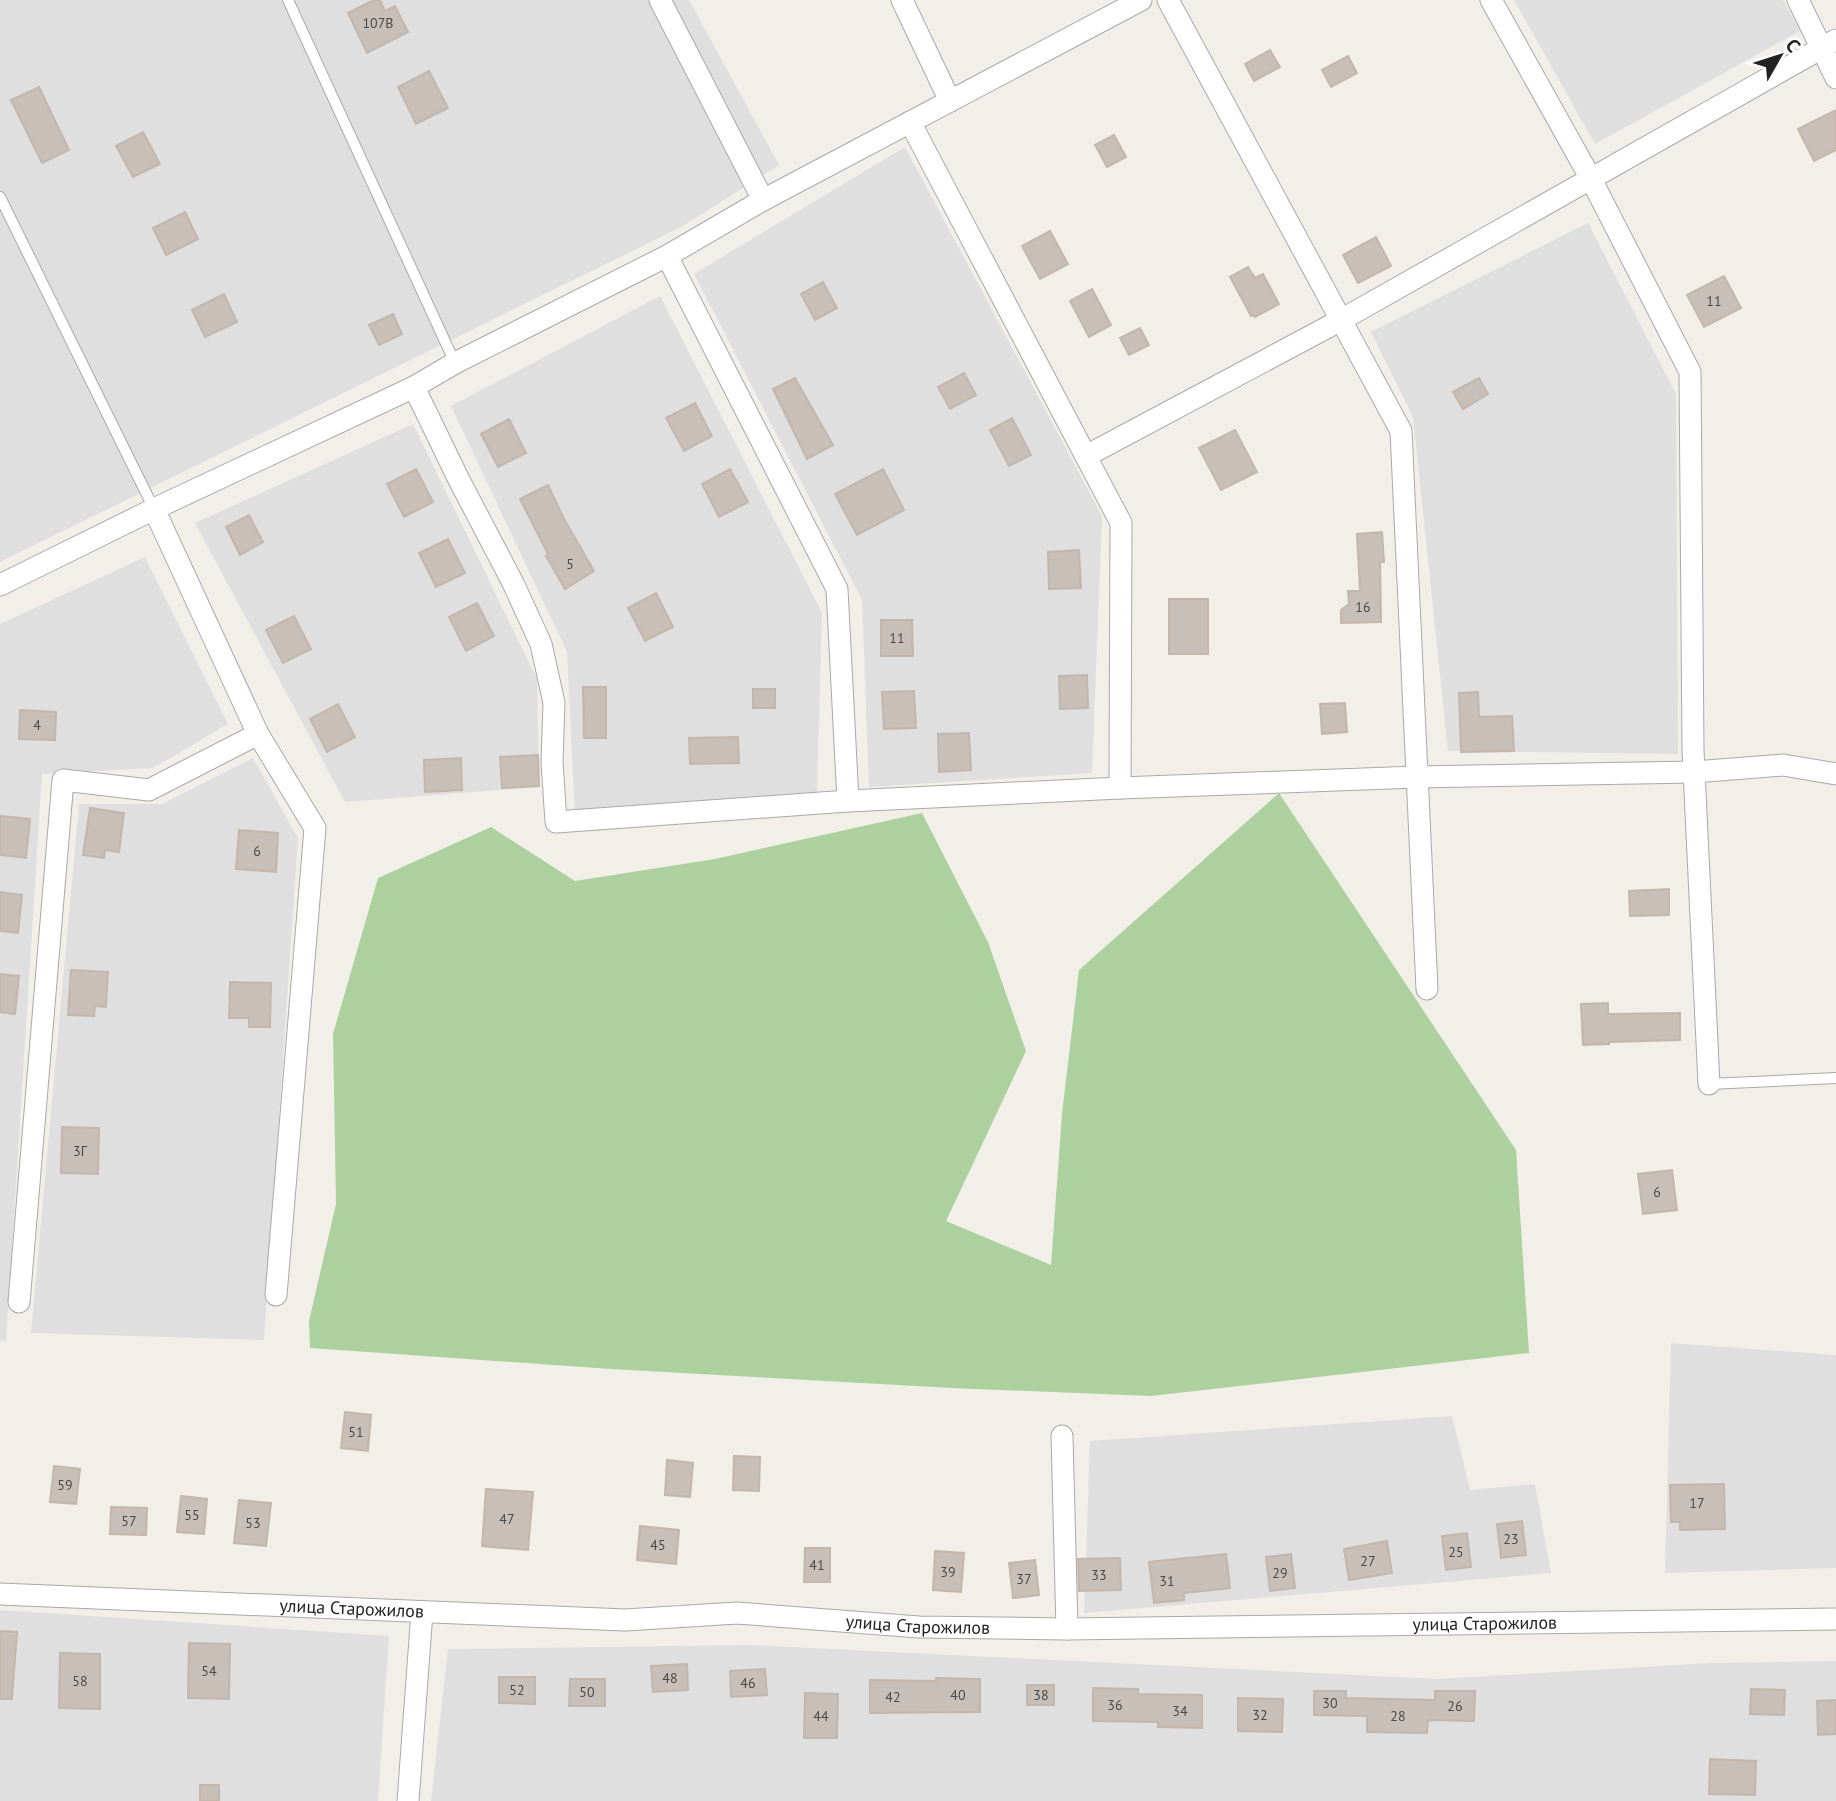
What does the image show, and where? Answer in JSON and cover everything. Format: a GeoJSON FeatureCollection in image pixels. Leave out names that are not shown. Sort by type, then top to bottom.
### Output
{"type":"FeatureCollection","features":[{"type":"Feature","properties":{"kind":"street"},"geometry":{"type":"LineString","coordinates":[[660,0],[763,200]]}},
{"type":"Feature","properties":{"kind":"street"},"geometry":{"type":"LineString","coordinates":[[902,0],[950,101]]}},
{"type":"Feature","properties":{"kind":"street"},"geometry":{"type":"LineString","coordinates":[[0,585],[154,509],[414,387],[455,363],[667,256],[763,200],[1141,0]]}},
{"type":"Feature","properties":{"kind":"street"},"geometry":{"type":"LineString","coordinates":[[1168,0],[1401,431],[1427,989]]}},
{"type":"Feature","properties":{"kind":"street"},"geometry":{"type":"LineString","coordinates":[[1491,0],[1591,179],[1690,372],[1694,772],[1709,1084]]}},
{"type":"Feature","properties":{"kind":"street"},"geometry":{"type":"LineString","coordinates":[[1798,0],[1828,45],[1836,78]]}},
{"type":"Feature","properties":{"kind":"street"},"geometry":{"type":"LineString","coordinates":[[1086,456],[1341,320],[1828,45]]}},
{"type":"Feature","properties":{"kind":"street"},"geometry":{"type":"LineString","coordinates":[[911,122],[1121,523],[1121,788]]}},
{"type":"Feature","properties":{"kind":"street"},"geometry":{"type":"LineString","coordinates":[[667,256],[837,589],[848,801]]}},
{"type":"Feature","properties":{"kind":"street"},"geometry":{"type":"LineString","coordinates":[[414,387],[541,644],[554,703],[552,762],[556,822],[848,801],[1121,788],[1417,777],[1694,772],[1783,765],[1836,774]]}},
{"type":"Feature","properties":{"kind":"street"},"geometry":{"type":"LineString","coordinates":[[154,509],[258,734],[314,828],[276,1295]]}},
{"type":"Feature","properties":{"kind":"street"},"geometry":{"type":"LineString","coordinates":[[19,1302],[63,780],[149,790],[258,734]]}},
{"type":"Feature","properties":{"kind":"street"},"geometry":{"type":"LineString","coordinates":[[1062,1436],[1067,1629]]}},
{"type":"Feature","properties":{"kind":"street","name":"улица Старожилов"},"geometry":{"type":"LineString","coordinates":[[0,1594],[625,1620],[737,1613],[919,1627],[1067,1629],[1836,1619]]}},
{"type":"Feature","properties":{"kind":"street"},"geometry":{"type":"LineString","coordinates":[[408,1801],[422,1612]]}},
{"type":"Feature","properties":{"kind":"lane"},"geometry":{"type":"LineString","coordinates":[[288,0],[455,363]]}},
{"type":"Feature","properties":{"kind":"lane"},"geometry":{"type":"LineString","coordinates":[[0,198],[154,509]]}},
{"type":"Feature","properties":{"kind":"lane"},"geometry":{"type":"LineString","coordinates":[[1709,1084],[1836,1079]]}},
{"type":"Feature","properties":{"kind":"shaded area"},"geometry":{"type":"Polygon","coordinates":[[[0,0],[689,0],[779,165],[683,226],[0,562],[0,0]]]}},
{"type":"Feature","properties":{"kind":"shaded area"},"geometry":{"type":"Polygon","coordinates":[[[1514,0],[1783,0],[1800,31],[1595,144],[1514,0]]]}},
{"type":"Feature","properties":{"kind":"shaded area"},"geometry":{"type":"Polygon","coordinates":[[[905,147],[1102,516],[1092,773],[869,787],[862,600],[694,274],[905,147]]]}},
{"type":"Feature","properties":{"kind":"shaded area"},"geometry":{"type":"Polygon","coordinates":[[[1588,223],[1676,394],[1678,754],[1448,751],[1413,417],[1371,332],[1588,223]]]}},
{"type":"Feature","properties":{"kind":"shaded area"},"geometry":{"type":"Polygon","coordinates":[[[660,296],[822,613],[817,792],[575,815],[567,652],[451,406],[660,296]]]}},
{"type":"Feature","properties":{"kind":"shaded area"},"geometry":{"type":"Polygon","coordinates":[[[413,424],[537,679],[539,787],[345,802],[195,523],[413,424]]]}},
{"type":"Feature","properties":{"kind":"shaded area"},"geometry":{"type":"Polygon","coordinates":[[[145,557],[228,724],[153,768],[42,774],[6,1342],[0,1341],[0,624],[145,557]]]}},
{"type":"Feature","properties":{"kind":"shaded area"},"geometry":{"type":"Polygon","coordinates":[[[253,758],[298,838],[264,1340],[31,1333],[79,804],[162,804],[253,758]]]}},
{"type":"Feature","properties":{"kind":"shaded area"},"geometry":{"type":"Polygon","coordinates":[[[1671,1343],[1836,1355],[1836,1568],[1665,1573],[1671,1343]]]}},
{"type":"Feature","properties":{"kind":"shaded area"},"geometry":{"type":"Polygon","coordinates":[[[1452,1416],[1470,1490],[1535,1484],[1551,1573],[1084,1613],[1090,1441],[1452,1416]]]}},
{"type":"Feature","properties":{"kind":"shaded area"},"geometry":{"type":"Polygon","coordinates":[[[0,1610],[389,1636],[378,1801],[0,1801],[0,1610]]]}},
{"type":"Feature","properties":{"kind":"shaded area"},"geometry":{"type":"Polygon","coordinates":[[[751,1645],[1438,1679],[1711,1663],[1836,1661],[1836,1801],[431,1801],[448,1649],[751,1645]]]}},
{"type":"Feature","properties":{"kind":"green space"},"geometry":{"type":"Polygon","coordinates":[[[1279,793],[1516,1150],[1529,1353],[1151,1396],[611,1369],[310,1348],[309,1321],[336,1204],[333,1034],[378,878],[491,827],[575,881],[715,859],[922,813],[988,942],[1026,1051],[946,1221],[1051,1265],[1062,1114],[1079,970],[1279,793]]]}},
{"type":"Feature","properties":{"kind":"building"},"geometry":{"type":"Polygon","coordinates":[[[374,0],[380,0],[385,11],[395,6],[408,32],[367,53],[348,13],[374,0]]]}},
{"type":"Feature","properties":{"kind":"building"},"geometry":{"type":"Polygon","coordinates":[[[1270,50],[1280,67],[1254,81],[1245,64],[1270,50]]]}},
{"type":"Feature","properties":{"kind":"building"},"geometry":{"type":"Polygon","coordinates":[[[1348,56],[1357,73],[1331,87],[1322,70],[1348,56]]]}},
{"type":"Feature","properties":{"kind":"building"},"geometry":{"type":"Polygon","coordinates":[[[429,71],[448,108],[416,124],[398,87],[429,71]]]}},
{"type":"Feature","properties":{"kind":"building"},"geometry":{"type":"Polygon","coordinates":[[[39,87],[69,150],[42,163],[11,100],[39,87]]]}},
{"type":"Feature","properties":{"kind":"building"},"geometry":{"type":"Polygon","coordinates":[[[1836,110],[1836,150],[1814,161],[1798,129],[1836,110]]]}},
{"type":"Feature","properties":{"kind":"building"},"geometry":{"type":"Polygon","coordinates":[[[143,132],[160,164],[133,177],[116,146],[143,132]]]}},
{"type":"Feature","properties":{"kind":"building"},"geometry":{"type":"Polygon","coordinates":[[[1114,135],[1126,157],[1107,167],[1095,145],[1114,135]]]}},
{"type":"Feature","properties":{"kind":"building"},"geometry":{"type":"Polygon","coordinates":[[[185,212],[198,239],[166,255],[153,228],[185,212]]]}},
{"type":"Feature","properties":{"kind":"building"},"geometry":{"type":"Polygon","coordinates":[[[1050,231],[1068,264],[1040,279],[1022,246],[1050,231]]]}},
{"type":"Feature","properties":{"kind":"building"},"geometry":{"type":"Polygon","coordinates":[[[1376,237],[1391,266],[1358,283],[1343,255],[1376,237]]]}},
{"type":"Feature","properties":{"kind":"building"},"geometry":{"type":"Polygon","coordinates":[[[1248,267],[1255,278],[1263,274],[1279,304],[1255,317],[1251,316],[1230,277],[1248,267]]]}},
{"type":"Feature","properties":{"kind":"building"},"geometry":{"type":"Polygon","coordinates":[[[1724,276],[1741,308],[1704,327],[1687,295],[1724,276]]]}},
{"type":"Feature","properties":{"kind":"building"},"geometry":{"type":"Polygon","coordinates":[[[823,282],[837,308],[815,320],[801,294],[823,282]]]}},
{"type":"Feature","properties":{"kind":"building"},"geometry":{"type":"Polygon","coordinates":[[[1092,289],[1111,325],[1089,337],[1070,301],[1092,289]]]}},
{"type":"Feature","properties":{"kind":"building"},"geometry":{"type":"Polygon","coordinates":[[[224,294],[237,322],[205,337],[192,310],[224,294]]]}},
{"type":"Feature","properties":{"kind":"building"},"geometry":{"type":"Polygon","coordinates":[[[393,314],[402,334],[379,345],[369,325],[393,314]]]}},
{"type":"Feature","properties":{"kind":"building"},"geometry":{"type":"Polygon","coordinates":[[[1140,328],[1149,345],[1129,355],[1120,338],[1140,328]]]}},
{"type":"Feature","properties":{"kind":"building"},"geometry":{"type":"Polygon","coordinates":[[[964,373],[976,395],[950,409],[938,387],[964,373]]]}},
{"type":"Feature","properties":{"kind":"building"},"geometry":{"type":"Polygon","coordinates":[[[795,378],[833,445],[807,459],[773,389],[795,378]]]}},
{"type":"Feature","properties":{"kind":"building"},"geometry":{"type":"Polygon","coordinates":[[[1479,378],[1488,394],[1463,409],[1453,392],[1479,378]]]}},
{"type":"Feature","properties":{"kind":"building"},"geometry":{"type":"Polygon","coordinates":[[[695,403],[712,436],[684,451],[666,418],[695,403]]]}},
{"type":"Feature","properties":{"kind":"building"},"geometry":{"type":"Polygon","coordinates":[[[1012,418],[1031,455],[1009,466],[990,430],[1012,418]]]}},
{"type":"Feature","properties":{"kind":"building"},"geometry":{"type":"Polygon","coordinates":[[[509,419],[526,453],[498,467],[481,434],[509,419]]]}},
{"type":"Feature","properties":{"kind":"building"},"geometry":{"type":"Polygon","coordinates":[[[1235,430],[1257,472],[1221,490],[1199,448],[1235,430]]]}},
{"type":"Feature","properties":{"kind":"building"},"geometry":{"type":"Polygon","coordinates":[[[416,469],[433,502],[404,517],[387,484],[416,469]]]}},
{"type":"Feature","properties":{"kind":"building"},"geometry":{"type":"Polygon","coordinates":[[[730,469],[748,502],[719,517],[702,484],[730,469]]]}},
{"type":"Feature","properties":{"kind":"building"},"geometry":{"type":"Polygon","coordinates":[[[883,469],[904,510],[857,535],[835,494],[883,469]]]}},
{"type":"Feature","properties":{"kind":"building"},"geometry":{"type":"Polygon","coordinates":[[[548,485],[594,571],[565,589],[546,556],[548,554],[520,499],[548,485]]]}},
{"type":"Feature","properties":{"kind":"building"},"geometry":{"type":"Polygon","coordinates":[[[249,515],[263,542],[240,555],[226,527],[249,515]]]}},
{"type":"Feature","properties":{"kind":"building"},"geometry":{"type":"Polygon","coordinates":[[[1382,532],[1384,562],[1380,562],[1381,622],[1341,623],[1341,610],[1349,604],[1348,591],[1360,591],[1357,534],[1382,532]]]}},
{"type":"Feature","properties":{"kind":"building"},"geometry":{"type":"Polygon","coordinates":[[[448,539],[465,573],[436,587],[419,553],[448,539]]]}},
{"type":"Feature","properties":{"kind":"building"},"geometry":{"type":"Polygon","coordinates":[[[1079,550],[1081,588],[1049,589],[1048,552],[1079,550]]]}},
{"type":"Feature","properties":{"kind":"building"},"geometry":{"type":"Polygon","coordinates":[[[656,593],[673,627],[645,641],[628,608],[656,593]]]}},
{"type":"Feature","properties":{"kind":"building"},"geometry":{"type":"Polygon","coordinates":[[[1169,599],[1208,599],[1208,654],[1169,654],[1169,599]]]}},
{"type":"Feature","properties":{"kind":"building"},"geometry":{"type":"Polygon","coordinates":[[[477,603],[494,636],[466,651],[449,617],[477,603]]]}},
{"type":"Feature","properties":{"kind":"building"},"geometry":{"type":"Polygon","coordinates":[[[294,616],[311,649],[283,663],[266,630],[294,616]]]}},
{"type":"Feature","properties":{"kind":"building"},"geometry":{"type":"Polygon","coordinates":[[[881,620],[912,620],[913,656],[881,656],[881,620]]]}},
{"type":"Feature","properties":{"kind":"building"},"geometry":{"type":"Polygon","coordinates":[[[1087,675],[1088,708],[1060,709],[1059,676],[1087,675]]]}},
{"type":"Feature","properties":{"kind":"building"},"geometry":{"type":"Polygon","coordinates":[[[583,687],[606,687],[606,738],[584,738],[583,687]]]}},
{"type":"Feature","properties":{"kind":"building"},"geometry":{"type":"Polygon","coordinates":[[[753,689],[775,689],[775,708],[753,708],[753,689]]]}},
{"type":"Feature","properties":{"kind":"building"},"geometry":{"type":"Polygon","coordinates":[[[914,691],[916,728],[884,729],[882,692],[914,691]]]}},
{"type":"Feature","properties":{"kind":"building"},"geometry":{"type":"Polygon","coordinates":[[[1478,692],[1479,717],[1512,716],[1514,751],[1461,752],[1459,693],[1478,692]]]}},
{"type":"Feature","properties":{"kind":"building"},"geometry":{"type":"Polygon","coordinates":[[[1345,703],[1347,732],[1322,734],[1320,704],[1345,703]]]}},
{"type":"Feature","properties":{"kind":"building"},"geometry":{"type":"Polygon","coordinates":[[[338,704],[355,737],[327,752],[310,719],[338,704]]]}},
{"type":"Feature","properties":{"kind":"building"},"geometry":{"type":"Polygon","coordinates":[[[20,710],[56,712],[55,740],[19,739],[20,710]]]}},
{"type":"Feature","properties":{"kind":"building"},"geometry":{"type":"Polygon","coordinates":[[[969,733],[971,770],[939,772],[938,734],[969,733]]]}},
{"type":"Feature","properties":{"kind":"building"},"geometry":{"type":"Polygon","coordinates":[[[738,737],[739,763],[690,764],[689,738],[738,737]]]}},
{"type":"Feature","properties":{"kind":"building"},"geometry":{"type":"Polygon","coordinates":[[[538,755],[539,786],[502,788],[500,757],[538,755]]]}},
{"type":"Feature","properties":{"kind":"building"},"geometry":{"type":"Polygon","coordinates":[[[461,758],[462,790],[425,792],[424,760],[461,758]]]}},
{"type":"Feature","properties":{"kind":"building"},"geometry":{"type":"Polygon","coordinates":[[[90,808],[124,813],[119,852],[105,850],[104,858],[83,855],[90,808]]]}},
{"type":"Feature","properties":{"kind":"building"},"geometry":{"type":"Polygon","coordinates":[[[0,816],[30,819],[26,858],[0,855],[0,816]]]}},
{"type":"Feature","properties":{"kind":"building"},"geometry":{"type":"Polygon","coordinates":[[[239,830],[278,833],[276,872],[236,869],[239,830]]]}},
{"type":"Feature","properties":{"kind":"building"},"geometry":{"type":"Polygon","coordinates":[[[1669,889],[1669,915],[1630,916],[1629,891],[1669,889]]]}},
{"type":"Feature","properties":{"kind":"building"},"geometry":{"type":"Polygon","coordinates":[[[0,892],[22,895],[18,933],[0,931],[0,892]]]}},
{"type":"Feature","properties":{"kind":"building"},"geometry":{"type":"Polygon","coordinates":[[[71,970],[108,972],[106,1007],[95,1006],[94,1016],[68,1015],[71,970]]]}},
{"type":"Feature","properties":{"kind":"building"},"geometry":{"type":"Polygon","coordinates":[[[0,974],[19,976],[15,1014],[0,1012],[0,974]]]}},
{"type":"Feature","properties":{"kind":"building"},"geometry":{"type":"Polygon","coordinates":[[[230,982],[271,983],[270,1027],[249,1027],[249,1018],[229,1018],[230,982]]]}},
{"type":"Feature","properties":{"kind":"building"},"geometry":{"type":"Polygon","coordinates":[[[1608,1003],[1608,1014],[1680,1013],[1680,1040],[1583,1045],[1581,1004],[1608,1003]]]}},
{"type":"Feature","properties":{"kind":"building"},"geometry":{"type":"Polygon","coordinates":[[[62,1127],[99,1128],[98,1174],[61,1173],[62,1127]]]}},
{"type":"Feature","properties":{"kind":"building"},"geometry":{"type":"Polygon","coordinates":[[[1672,1170],[1677,1210],[1643,1214],[1638,1174],[1672,1170]]]}},
{"type":"Feature","properties":{"kind":"building"},"geometry":{"type":"Polygon","coordinates":[[[345,1412],[371,1415],[368,1451],[341,1448],[345,1412]]]}},
{"type":"Feature","properties":{"kind":"building"},"geometry":{"type":"Polygon","coordinates":[[[734,1456],[760,1457],[759,1491],[733,1490],[734,1456]]]}},
{"type":"Feature","properties":{"kind":"building"},"geometry":{"type":"Polygon","coordinates":[[[667,1460],[693,1463],[690,1497],[665,1495],[667,1460]]]}},
{"type":"Feature","properties":{"kind":"building"},"geometry":{"type":"Polygon","coordinates":[[[54,1466],[80,1469],[76,1504],[50,1502],[54,1466]]]}},
{"type":"Feature","properties":{"kind":"building"},"geometry":{"type":"Polygon","coordinates":[[[1724,1484],[1725,1529],[1680,1530],[1680,1522],[1671,1522],[1670,1485],[1724,1484]]]}},
{"type":"Feature","properties":{"kind":"building"},"geometry":{"type":"Polygon","coordinates":[[[486,1489],[533,1492],[528,1550],[482,1546],[486,1489]]]}},
{"type":"Feature","properties":{"kind":"building"},"geometry":{"type":"Polygon","coordinates":[[[181,1496],[207,1499],[204,1534],[177,1532],[181,1496]]]}},
{"type":"Feature","properties":{"kind":"building"},"geometry":{"type":"Polygon","coordinates":[[[239,1500],[271,1503],[266,1546],[234,1543],[239,1500]]]}},
{"type":"Feature","properties":{"kind":"building"},"geometry":{"type":"Polygon","coordinates":[[[111,1507],[147,1508],[146,1535],[110,1534],[111,1507]]]}},
{"type":"Feature","properties":{"kind":"building"},"geometry":{"type":"Polygon","coordinates":[[[1522,1521],[1526,1555],[1501,1558],[1497,1524],[1522,1521]]]}},
{"type":"Feature","properties":{"kind":"building"},"geometry":{"type":"Polygon","coordinates":[[[640,1526],[679,1530],[676,1564],[637,1560],[640,1526]]]}},
{"type":"Feature","properties":{"kind":"building"},"geometry":{"type":"Polygon","coordinates":[[[1467,1533],[1471,1567],[1446,1570],[1442,1536],[1467,1533]]]}},
{"type":"Feature","properties":{"kind":"building"},"geometry":{"type":"Polygon","coordinates":[[[1387,1541],[1392,1573],[1349,1580],[1344,1549],[1387,1541]]]}},
{"type":"Feature","properties":{"kind":"building"},"geometry":{"type":"Polygon","coordinates":[[[805,1548],[830,1548],[830,1582],[804,1582],[805,1548]]]}},
{"type":"Feature","properties":{"kind":"building"},"geometry":{"type":"Polygon","coordinates":[[[935,1551],[964,1553],[961,1592],[933,1590],[935,1551]]]}},
{"type":"Feature","properties":{"kind":"building"},"geometry":{"type":"Polygon","coordinates":[[[1226,1554],[1230,1588],[1184,1593],[1184,1600],[1154,1603],[1149,1562],[1226,1554]]]}},
{"type":"Feature","properties":{"kind":"building"},"geometry":{"type":"Polygon","coordinates":[[[1291,1554],[1295,1588],[1270,1591],[1266,1557],[1291,1554]]]}},
{"type":"Feature","properties":{"kind":"building"},"geometry":{"type":"Polygon","coordinates":[[[1120,1558],[1121,1590],[1079,1591],[1078,1559],[1120,1558]]]}},
{"type":"Feature","properties":{"kind":"building"},"geometry":{"type":"Polygon","coordinates":[[[1035,1560],[1039,1595],[1013,1598],[1009,1563],[1035,1560]]]}},
{"type":"Feature","properties":{"kind":"building"},"geometry":{"type":"Polygon","coordinates":[[[0,1631],[17,1632],[12,1699],[0,1699],[0,1631]]]}},
{"type":"Feature","properties":{"kind":"building"},"geometry":{"type":"Polygon","coordinates":[[[189,1643],[230,1644],[229,1699],[188,1698],[189,1643]]]}},
{"type":"Feature","properties":{"kind":"building"},"geometry":{"type":"Polygon","coordinates":[[[60,1653],[100,1654],[100,1709],[59,1708],[60,1653]]]}},
{"type":"Feature","properties":{"kind":"building"},"geometry":{"type":"Polygon","coordinates":[[[687,1664],[688,1690],[653,1692],[651,1666],[687,1664]]]}},
{"type":"Feature","properties":{"kind":"building"},"geometry":{"type":"Polygon","coordinates":[[[765,1669],[767,1695],[731,1697],[730,1671],[765,1669]]]}},
{"type":"Feature","properties":{"kind":"building"},"geometry":{"type":"Polygon","coordinates":[[[499,1677],[535,1677],[535,1704],[499,1703],[499,1677]]]}},
{"type":"Feature","properties":{"kind":"building"},"geometry":{"type":"Polygon","coordinates":[[[936,1678],[980,1679],[980,1712],[870,1713],[870,1680],[936,1681],[936,1678]]]}},
{"type":"Feature","properties":{"kind":"building"},"geometry":{"type":"Polygon","coordinates":[[[570,1679],[605,1679],[605,1706],[569,1706],[570,1679]]]}},
{"type":"Feature","properties":{"kind":"building"},"geometry":{"type":"Polygon","coordinates":[[[1027,1685],[1054,1685],[1054,1705],[1027,1705],[1027,1685]]]}},
{"type":"Feature","properties":{"kind":"building"},"geometry":{"type":"Polygon","coordinates":[[[1093,1688],[1138,1689],[1138,1694],[1202,1695],[1202,1728],[1158,1727],[1158,1722],[1093,1721],[1093,1688]]]}},
{"type":"Feature","properties":{"kind":"building"},"geometry":{"type":"Polygon","coordinates":[[[1751,1689],[1785,1690],[1784,1715],[1750,1714],[1751,1689]]]}},
{"type":"Feature","properties":{"kind":"building"},"geometry":{"type":"Polygon","coordinates":[[[1314,1691],[1346,1691],[1346,1698],[1435,1700],[1435,1691],[1475,1691],[1474,1721],[1428,1720],[1427,1733],[1367,1732],[1367,1716],[1314,1715],[1314,1691]]]}},
{"type":"Feature","properties":{"kind":"building"},"geometry":{"type":"Polygon","coordinates":[[[805,1693],[838,1694],[837,1738],[804,1738],[805,1693]]]}},
{"type":"Feature","properties":{"kind":"building"},"geometry":{"type":"Polygon","coordinates":[[[1238,1698],[1283,1699],[1282,1732],[1238,1731],[1238,1698]]]}},
{"type":"Feature","properties":{"kind":"building"},"geometry":{"type":"Polygon","coordinates":[[[1836,1700],[1836,1734],[1818,1735],[1817,1701],[1836,1700]]]}},
{"type":"Feature","properties":{"kind":"building"},"geometry":{"type":"Polygon","coordinates":[[[1710,1759],[1756,1761],[1755,1795],[1709,1794],[1710,1759]]]}},
{"type":"Feature","properties":{"kind":"building"},"geometry":{"type":"Polygon","coordinates":[[[200,1785],[219,1785],[219,1801],[200,1801],[200,1785]]]}}]}
